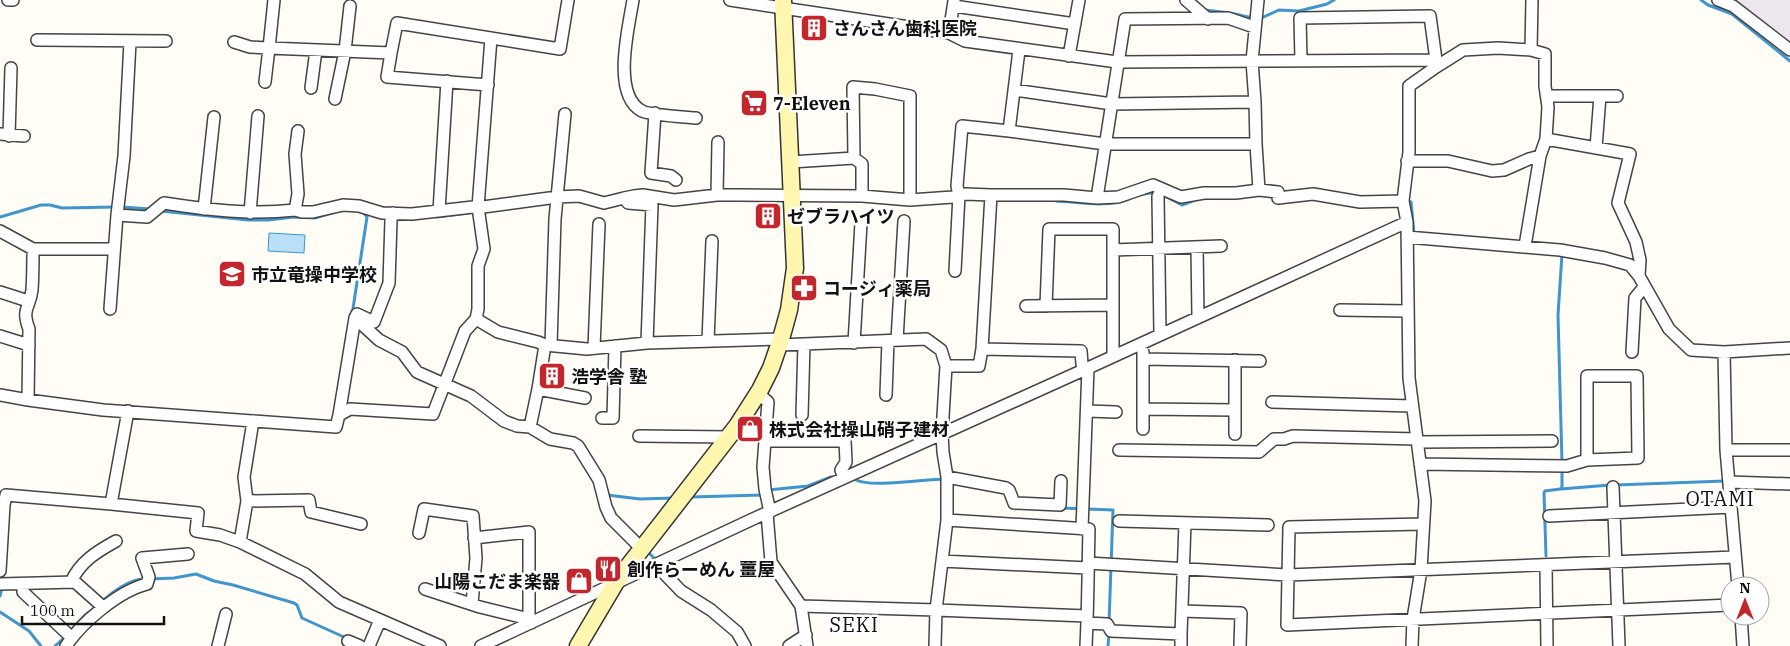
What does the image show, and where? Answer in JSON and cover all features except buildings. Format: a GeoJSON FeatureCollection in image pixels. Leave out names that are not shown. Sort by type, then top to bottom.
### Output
{"type":"FeatureCollection","features":[{"type":"Feature","properties":{"kind":"street"},"geometry":{"type":"LineString","coordinates":[[8,0],[13,0]]}},
{"type":"Feature","properties":{"kind":"street"},"geometry":{"type":"LineString","coordinates":[[265,82],[274,0]]}},
{"type":"Feature","properties":{"kind":"street"},"geometry":{"type":"LineString","coordinates":[[488,85],[387,77],[396,23],[560,49],[568,0]]}},
{"type":"Feature","properties":{"kind":"street"},"geometry":{"type":"LineString","coordinates":[[633,0],[624,54],[627,91],[634,104],[642,112],[696,118]]}},
{"type":"Feature","properties":{"kind":"street"},"geometry":{"type":"LineString","coordinates":[[730,0],[784,4],[949,33],[965,41],[1019,50],[1117,62],[1301,60],[1436,63]]}},
{"type":"Feature","properties":{"kind":"street"},"geometry":{"type":"LineString","coordinates":[[1069,56],[1079,0]]}},
{"type":"Feature","properties":{"kind":"street"},"geometry":{"type":"LineString","coordinates":[[1186,0],[1208,19]]}},
{"type":"Feature","properties":{"kind":"street"},"geometry":{"type":"LineString","coordinates":[[1258,0],[1252,61],[1256,144],[1262,190]]}},
{"type":"Feature","properties":{"kind":"street"},"geometry":{"type":"LineString","coordinates":[[1530,50],[1532,0]]}},
{"type":"Feature","properties":{"kind":"street"},"geometry":{"type":"LineString","coordinates":[[1718,0],[1733,6],[1790,50]]}},
{"type":"Feature","properties":{"kind":"street"},"geometry":{"type":"LineString","coordinates":[[949,33],[954,3],[1075,24]]}},
{"type":"Feature","properties":{"kind":"street"},"geometry":{"type":"LineString","coordinates":[[578,646],[616,582],[728,437],[758,393],[771,368],[780,342],[790,310],[795,268],[784,4]]}},
{"type":"Feature","properties":{"kind":"street"},"geometry":{"type":"LineString","coordinates":[[335,99],[345,51],[350,6]]}},
{"type":"Feature","properties":{"kind":"street"},"geometry":{"type":"LineString","coordinates":[[1301,60],[1300,18],[1430,16],[1436,63]]}},
{"type":"Feature","properties":{"kind":"street"},"geometry":{"type":"LineString","coordinates":[[1097,198],[1125,19],[1228,18],[1255,22]]}},
{"type":"Feature","properties":{"kind":"street"},"geometry":{"type":"LineString","coordinates":[[339,416],[350,409],[433,414],[465,331],[476,319],[478,309],[478,266],[484,248],[478,209],[491,38]]}},
{"type":"Feature","properties":{"kind":"street"},"geometry":{"type":"LineString","coordinates":[[36,40],[166,41]]}},
{"type":"Feature","properties":{"kind":"street"},"geometry":{"type":"LineString","coordinates":[[110,309],[117,209],[124,156],[130,42]]}},
{"type":"Feature","properties":{"kind":"street"},"geometry":{"type":"LineString","coordinates":[[234,42],[250,47],[391,52]]}},
{"type":"Feature","properties":{"kind":"street"},"geometry":{"type":"LineString","coordinates":[[1412,646],[1413,619],[1421,570],[1425,501],[1412,406],[1409,368],[1407,222],[1403,199],[1409,152],[1410,86],[1436,63],[1463,50],[1498,48],[1530,50],[1545,54],[1548,107],[1546,139],[1540,156],[1525,244]]}},
{"type":"Feature","properties":{"kind":"street"},"geometry":{"type":"LineString","coordinates":[[311,88],[316,50]]}},
{"type":"Feature","properties":{"kind":"street"},"geometry":{"type":"LineString","coordinates":[[1009,131],[1019,50]]}},
{"type":"Feature","properties":{"kind":"street"},"geometry":{"type":"LineString","coordinates":[[11,68],[5,135],[24,136]]}},
{"type":"Feature","properties":{"kind":"street"},"geometry":{"type":"LineString","coordinates":[[439,211],[447,81]]}},
{"type":"Feature","properties":{"kind":"street"},"geometry":{"type":"LineString","coordinates":[[854,158],[853,88],[875,89],[910,96],[910,200]]}},
{"type":"Feature","properties":{"kind":"street"},"geometry":{"type":"LineString","coordinates":[[1014,90],[1112,104],[1255,102]]}},
{"type":"Feature","properties":{"kind":"street"},"geometry":{"type":"LineString","coordinates":[[1547,96],[1617,96]]}},
{"type":"Feature","properties":{"kind":"street"},"geometry":{"type":"LineString","coordinates":[[1596,148],[1600,96]]}},
{"type":"Feature","properties":{"kind":"street"},"geometry":{"type":"LineString","coordinates":[[655,113],[650,173],[671,176],[676,180]]}},
{"type":"Feature","properties":{"kind":"street"},"geometry":{"type":"LineString","coordinates":[[530,427],[548,345],[557,199],[565,114]]}},
{"type":"Feature","properties":{"kind":"street"},"geometry":{"type":"LineString","coordinates":[[250,213],[258,116]]}},
{"type":"Feature","properties":{"kind":"street"},"geometry":{"type":"LineString","coordinates":[[204,209],[214,117]]}},
{"type":"Feature","properties":{"kind":"street"},"geometry":{"type":"LineString","coordinates":[[954,272],[960,198],[957,186],[962,126],[1105,144],[1256,144]]}},
{"type":"Feature","properties":{"kind":"street"},"geometry":{"type":"LineString","coordinates":[[295,210],[298,194],[294,154],[298,131]]}},
{"type":"Feature","properties":{"kind":"street"},"geometry":{"type":"LineString","coordinates":[[1546,139],[1630,154],[1618,203],[1636,242],[1640,260],[1639,276]]}},
{"type":"Feature","properties":{"kind":"street"},"geometry":{"type":"LineString","coordinates":[[717,195],[718,142]]}},
{"type":"Feature","properties":{"kind":"street"},"geometry":{"type":"LineString","coordinates":[[1407,161],[1448,162],[1492,171],[1504,170],[1540,156]]}},
{"type":"Feature","properties":{"kind":"street"},"geometry":{"type":"LineString","coordinates":[[791,162],[854,158],[862,164],[862,196]]}},
{"type":"Feature","properties":{"kind":"street"},"geometry":{"type":"LineString","coordinates":[[117,209],[147,217],[164,203],[250,213],[295,210],[313,212],[343,205],[392,217],[439,211],[478,209],[579,196],[604,203],[625,200],[634,196],[674,200],[717,195],[862,196],[910,200],[953,197],[1064,196],[1097,198],[1118,197],[1153,185],[1181,197],[1204,193],[1236,193],[1262,190],[1278,192],[1278,198],[1313,194],[1360,202],[1403,199]]}},
{"type":"Feature","properties":{"kind":"street"},"geometry":{"type":"LineString","coordinates":[[1158,196],[1160,334]]}},
{"type":"Feature","properties":{"kind":"street"},"geometry":{"type":"LineString","coordinates":[[946,366],[979,366],[982,349],[991,198]]}},
{"type":"Feature","properties":{"kind":"street"},"geometry":{"type":"LineString","coordinates":[[625,200],[652,205],[647,343]]}},
{"type":"Feature","properties":{"kind":"street"},"geometry":{"type":"LineString","coordinates":[[0,395],[103,410],[336,427],[355,318],[357,314],[374,322],[389,283],[392,217]]}},
{"type":"Feature","properties":{"kind":"street"},"geometry":{"type":"LineString","coordinates":[[886,395],[904,221]]}},
{"type":"Feature","properties":{"kind":"street"},"geometry":{"type":"LineString","coordinates":[[481,646],[530,621],[1407,222]]}},
{"type":"Feature","properties":{"kind":"street"},"geometry":{"type":"LineString","coordinates":[[854,343],[861,223]]}},
{"type":"Feature","properties":{"kind":"street"},"geometry":{"type":"LineString","coordinates":[[594,348],[599,224]]}},
{"type":"Feature","properties":{"kind":"street"},"geometry":{"type":"LineString","coordinates":[[1046,306],[1049,229],[1113,229],[1112,356]]}},
{"type":"Feature","properties":{"kind":"street"},"geometry":{"type":"LineString","coordinates":[[0,232],[33,249],[114,249]]}},
{"type":"Feature","properties":{"kind":"street"},"geometry":{"type":"LineString","coordinates":[[1407,237],[1525,244],[1605,258],[1630,265],[1639,276],[1669,329],[1690,350],[1724,352],[1790,348]]}},
{"type":"Feature","properties":{"kind":"street"},"geometry":{"type":"LineString","coordinates":[[708,341],[712,241]]}},
{"type":"Feature","properties":{"kind":"street"},"geometry":{"type":"LineString","coordinates":[[1113,250],[1221,246]]}},
{"type":"Feature","properties":{"kind":"street"},"geometry":{"type":"LineString","coordinates":[[1197,247],[1198,317]]}},
{"type":"Feature","properties":{"kind":"street"},"geometry":{"type":"LineString","coordinates":[[28,400],[29,329],[25,318],[25,308],[32,292],[33,249]]}},
{"type":"Feature","properties":{"kind":"street"},"geometry":{"type":"LineString","coordinates":[[1632,352],[1635,298],[1644,287]]}},
{"type":"Feature","properties":{"kind":"street"},"geometry":{"type":"LineString","coordinates":[[0,292],[28,301]]}},
{"type":"Feature","properties":{"kind":"street"},"geometry":{"type":"LineString","coordinates":[[1026,306],[1113,305]]}},
{"type":"Feature","properties":{"kind":"street"},"geometry":{"type":"LineString","coordinates":[[1340,310],[1408,311]]}},
{"type":"Feature","properties":{"kind":"street"},"geometry":{"type":"LineString","coordinates":[[355,318],[379,340],[402,352],[417,372],[471,396],[504,421],[516,426],[530,427],[550,439],[578,446],[600,480],[606,508],[612,518],[642,549]]}},
{"type":"Feature","properties":{"kind":"street"},"geometry":{"type":"LineString","coordinates":[[476,319],[498,332],[548,345],[594,348],[647,343],[708,341],[804,344],[926,339],[940,350],[946,366],[942,433],[948,479],[946,520],[936,610],[935,646]]}},
{"type":"Feature","properties":{"kind":"street"},"geometry":{"type":"LineString","coordinates":[[0,336],[29,345]]}},
{"type":"Feature","properties":{"kind":"street"},"geometry":{"type":"LineString","coordinates":[[1143,342],[1143,429]]}},
{"type":"Feature","properties":{"kind":"street"},"geometry":{"type":"LineString","coordinates":[[802,415],[804,344]]}},
{"type":"Feature","properties":{"kind":"street"},"geometry":{"type":"LineString","coordinates":[[602,418],[613,418],[615,346]]}},
{"type":"Feature","properties":{"kind":"street"},"geometry":{"type":"LineString","coordinates":[[982,349],[1081,351],[1086,369],[1082,528]]}},
{"type":"Feature","properties":{"kind":"street"},"geometry":{"type":"LineString","coordinates":[[1724,352],[1726,450],[1737,576]]}},
{"type":"Feature","properties":{"kind":"street"},"geometry":{"type":"LineString","coordinates":[[1143,359],[1260,361]]}},
{"type":"Feature","properties":{"kind":"street"},"geometry":{"type":"LineString","coordinates":[[1235,360],[1235,434]]}},
{"type":"Feature","properties":{"kind":"street"},"geometry":{"type":"LineString","coordinates":[[1420,464],[1562,466],[1587,460],[1638,458],[1637,376],[1587,376],[1587,460]]}},
{"type":"Feature","properties":{"kind":"street"},"geometry":{"type":"LineString","coordinates":[[538,389],[585,398]]}},
{"type":"Feature","properties":{"kind":"street"},"geometry":{"type":"LineString","coordinates":[[758,393],[768,402],[763,467],[771,562],[801,606],[807,640],[789,646]]}},
{"type":"Feature","properties":{"kind":"street"},"geometry":{"type":"LineString","coordinates":[[1272,402],[1412,406]]}},
{"type":"Feature","properties":{"kind":"street"},"geometry":{"type":"LineString","coordinates":[[1143,409],[1235,410]]}},
{"type":"Feature","properties":{"kind":"street"},"geometry":{"type":"LineString","coordinates":[[111,504],[128,411]]}},
{"type":"Feature","properties":{"kind":"street"},"geometry":{"type":"LineString","coordinates":[[1086,411],[1116,412]]}},
{"type":"Feature","properties":{"kind":"street"},"geometry":{"type":"LineString","coordinates":[[240,542],[247,500],[244,477],[253,421]]}},
{"type":"Feature","properties":{"kind":"street"},"geometry":{"type":"LineString","coordinates":[[639,436],[728,437]]}},
{"type":"Feature","properties":{"kind":"street"},"geometry":{"type":"LineString","coordinates":[[1119,450],[1259,452],[1274,439],[1284,439],[1293,436],[1417,441],[1552,441]]}},
{"type":"Feature","properties":{"kind":"street"},"geometry":{"type":"LineString","coordinates":[[765,441],[845,441],[846,462],[841,470],[844,478]]}},
{"type":"Feature","properties":{"kind":"street"},"geometry":{"type":"LineString","coordinates":[[1726,450],[1790,450]]}},
{"type":"Feature","properties":{"kind":"street"},"geometry":{"type":"LineString","coordinates":[[948,479],[1006,488],[1010,490],[1014,503],[1050,505],[1060,505],[1060,481]]}},
{"type":"Feature","properties":{"kind":"street"},"geometry":{"type":"LineString","coordinates":[[1729,482],[1790,484]]}},
{"type":"Feature","properties":{"kind":"street"},"geometry":{"type":"LineString","coordinates":[[1612,487],[1619,646]]}},
{"type":"Feature","properties":{"kind":"street"},"geometry":{"type":"LineString","coordinates":[[0,571],[3,508],[6,495],[198,513],[196,531],[220,535],[240,542],[305,574],[339,602],[440,646]]}},
{"type":"Feature","properties":{"kind":"street"},"geometry":{"type":"LineString","coordinates":[[247,500],[309,500],[311,512],[361,524]]}},
{"type":"Feature","properties":{"kind":"street"},"geometry":{"type":"LineString","coordinates":[[1550,516],[1731,507]]}},
{"type":"Feature","properties":{"kind":"street"},"geometry":{"type":"LineString","coordinates":[[419,533],[424,509],[473,516],[476,558],[472,604]]}},
{"type":"Feature","properties":{"kind":"street"},"geometry":{"type":"LineString","coordinates":[[946,520],[1089,528],[1086,646]]}},
{"type":"Feature","properties":{"kind":"street"},"geometry":{"type":"LineString","coordinates":[[1119,521],[1268,525]]}},
{"type":"Feature","properties":{"kind":"street"},"geometry":{"type":"LineString","coordinates":[[1181,646],[1185,522]]}},
{"type":"Feature","properties":{"kind":"street"},"geometry":{"type":"LineString","coordinates":[[1424,524],[1289,527],[1287,625],[1720,606]]}},
{"type":"Feature","properties":{"kind":"street"},"geometry":{"type":"LineString","coordinates":[[474,538],[529,532],[530,621]]}},
{"type":"Feature","properties":{"kind":"street"},"geometry":{"type":"LineString","coordinates":[[71,582],[91,554],[116,540]]}},
{"type":"Feature","properties":{"kind":"street"},"geometry":{"type":"LineString","coordinates":[[23,584],[24,592],[68,638],[100,605],[147,584],[149,579],[142,558],[188,554]]}},
{"type":"Feature","properties":{"kind":"street"},"geometry":{"type":"LineString","coordinates":[[942,561],[1088,566],[1111,565],[1288,575],[1735,558]]}},
{"type":"Feature","properties":{"kind":"street"},"geometry":{"type":"LineString","coordinates":[[656,565],[681,591],[711,610],[737,632],[745,646]]}},
{"type":"Feature","properties":{"kind":"street"},"geometry":{"type":"LineString","coordinates":[[1546,565],[1547,646]]}},
{"type":"Feature","properties":{"kind":"street"},"geometry":{"type":"LineString","coordinates":[[2,584],[75,582],[100,605]]}},
{"type":"Feature","properties":{"kind":"street"},"geometry":{"type":"LineString","coordinates":[[425,589],[530,621]]}},
{"type":"Feature","properties":{"kind":"street"},"geometry":{"type":"LineString","coordinates":[[801,606],[936,610],[1087,620],[1107,624],[1111,631],[1182,634]]}},
{"type":"Feature","properties":{"kind":"street"},"geometry":{"type":"LineString","coordinates":[[1182,611],[1241,613],[1240,646]]}},
{"type":"Feature","properties":{"kind":"street"},"geometry":{"type":"LineString","coordinates":[[221,645],[226,614]]}},
{"type":"Feature","properties":{"kind":"street"},"geometry":{"type":"LineString","coordinates":[[348,641],[367,645],[380,620]]}},
{"type":"Feature","properties":{"kind":"street"},"geometry":{"type":"LineString","coordinates":[[1741,626],[1742,646]]}},
{"type":"Feature","properties":{"kind":"shaded area"},"geometry":{"type":"Polygon","coordinates":[[[1730,0],[1790,0],[1790,48],[1730,0]]]}},
{"type":"Feature","properties":{"kind":"water"},"geometry":{"type":"Polygon","coordinates":[[[269,233],[305,235],[304,253],[268,251],[269,233]]]}},
{"type":"Feature","properties":{"kind":"waterway"},"geometry":{"type":"LineString","coordinates":[[1259,19],[1279,10],[1299,11],[1327,4],[1334,0]]}},
{"type":"Feature","properties":{"kind":"waterway"},"geometry":{"type":"LineString","coordinates":[[1701,0],[1708,5],[1732,14],[1790,61]]}},
{"type":"Feature","properties":{"kind":"waterway"},"geometry":{"type":"LineString","coordinates":[[1205,10],[1253,18]]}},
{"type":"Feature","properties":{"kind":"waterway"},"geometry":{"type":"LineString","coordinates":[[1144,194],[1158,192]]}},
{"type":"Feature","properties":{"kind":"waterway"},"geometry":{"type":"LineString","coordinates":[[1165,196],[1182,205],[1195,200]]}},
{"type":"Feature","properties":{"kind":"waterway"},"geometry":{"type":"LineString","coordinates":[[1056,201],[1102,204],[1129,199]]}},
{"type":"Feature","properties":{"kind":"waterway"},"geometry":{"type":"LineString","coordinates":[[1405,199],[1411,202],[1414,233],[1416,233]]}},
{"type":"Feature","properties":{"kind":"waterway"},"geometry":{"type":"LineString","coordinates":[[0,217],[41,205],[62,208],[115,207]]}},
{"type":"Feature","properties":{"kind":"waterway"},"geometry":{"type":"LineString","coordinates":[[122,207],[150,209]]}},
{"type":"Feature","properties":{"kind":"waterway"},"geometry":{"type":"LineString","coordinates":[[161,211],[248,220],[294,217],[315,218],[331,213]]}},
{"type":"Feature","properties":{"kind":"waterway"},"geometry":{"type":"LineString","coordinates":[[352,315],[367,217],[363,212]]}},
{"type":"Feature","properties":{"kind":"waterway"},"geometry":{"type":"LineString","coordinates":[[437,217],[475,212]]}},
{"type":"Feature","properties":{"kind":"waterway"},"geometry":{"type":"LineString","coordinates":[[395,218],[411,219]]}},
{"type":"Feature","properties":{"kind":"waterway"},"geometry":{"type":"LineString","coordinates":[[1562,254],[1558,315],[1562,463]]}},
{"type":"Feature","properties":{"kind":"waterway"},"geometry":{"type":"LineString","coordinates":[[1546,556],[1544,493],[1545,491],[1562,487],[1562,469]]}},
{"type":"Feature","properties":{"kind":"waterway"},"geometry":{"type":"LineString","coordinates":[[768,490],[808,486],[831,477]]}},
{"type":"Feature","properties":{"kind":"waterway"},"geometry":{"type":"LineString","coordinates":[[856,480],[885,483],[945,479]]}},
{"type":"Feature","properties":{"kind":"waterway"},"geometry":{"type":"LineString","coordinates":[[1616,485],[1725,481]]}},
{"type":"Feature","properties":{"kind":"waterway"},"geometry":{"type":"LineString","coordinates":[[1561,489],[1610,485]]}},
{"type":"Feature","properties":{"kind":"waterway"},"geometry":{"type":"LineString","coordinates":[[607,495],[640,499],[675,498]]}},
{"type":"Feature","properties":{"kind":"waterway"},"geometry":{"type":"LineString","coordinates":[[691,497],[762,495]]}},
{"type":"Feature","properties":{"kind":"waterway"},"geometry":{"type":"LineString","coordinates":[[1062,508],[1113,510],[1109,623]]}},
{"type":"Feature","properties":{"kind":"waterway"},"geometry":{"type":"LineString","coordinates":[[648,552],[655,559]]}},
{"type":"Feature","properties":{"kind":"waterway"},"geometry":{"type":"LineString","coordinates":[[151,579],[174,578],[196,574],[214,581],[294,603],[297,605],[302,618],[346,638]]}},
{"type":"Feature","properties":{"kind":"waterway"},"geometry":{"type":"LineString","coordinates":[[101,602],[128,583],[145,579]]}},
{"type":"Feature","properties":{"kind":"waterway"},"geometry":{"type":"LineString","coordinates":[[0,596],[2,587]]}},
{"type":"Feature","properties":{"kind":"waterway"},"geometry":{"type":"LineString","coordinates":[[70,631],[85,615],[96,607]]}},
{"type":"Feature","properties":{"kind":"waterway"},"geometry":{"type":"LineString","coordinates":[[0,612],[29,631],[41,646]]}},
{"type":"Feature","properties":{"kind":"waterway"},"geometry":{"type":"LineString","coordinates":[[1108,646],[1109,634]]}},
{"type":"Feature","properties":{"kind":"waterway"},"geometry":{"type":"LineString","coordinates":[[55,646],[66,636]]}},
{"type":"Feature","properties":{"kind":"place","name":"さんさん歯科医院"},"geometry":{"type":"Point","coordinates":[814,28]}},
{"type":"Feature","properties":{"kind":"place","name":"7-Eleven"},"geometry":{"type":"Point","coordinates":[754,103]}},
{"type":"Feature","properties":{"kind":"place","name":"ゼブラハイツ"},"geometry":{"type":"Point","coordinates":[768,216]}},
{"type":"Feature","properties":{"kind":"place","name":"市立竜操中学校"},"geometry":{"type":"Point","coordinates":[232,274]}},
{"type":"Feature","properties":{"kind":"place","name":"コージィ薬局"},"geometry":{"type":"Point","coordinates":[804,288]}},
{"type":"Feature","properties":{"kind":"place","name":"浩学舎 塾"},"geometry":{"type":"Point","coordinates":[552,376]}},
{"type":"Feature","properties":{"kind":"place","name":"株式会社操山硝子建材"},"geometry":{"type":"Point","coordinates":[750,429]}},
{"type":"Feature","properties":{"kind":"place","name":"創作らーめん 薑屋"},"geometry":{"type":"Point","coordinates":[608,569]}},
{"type":"Feature","properties":{"kind":"place","name":"山陽こだま楽器"},"geometry":{"type":"Point","coordinates":[579,581]}},
{"type":"Feature","properties":{"kind":"district","name":"OTAMI"},"geometry":{"type":"Point","coordinates":[1720,498]}},
{"type":"Feature","properties":{"kind":"district","name":"SEKI"},"geometry":{"type":"Point","coordinates":[854,624]}}]}
